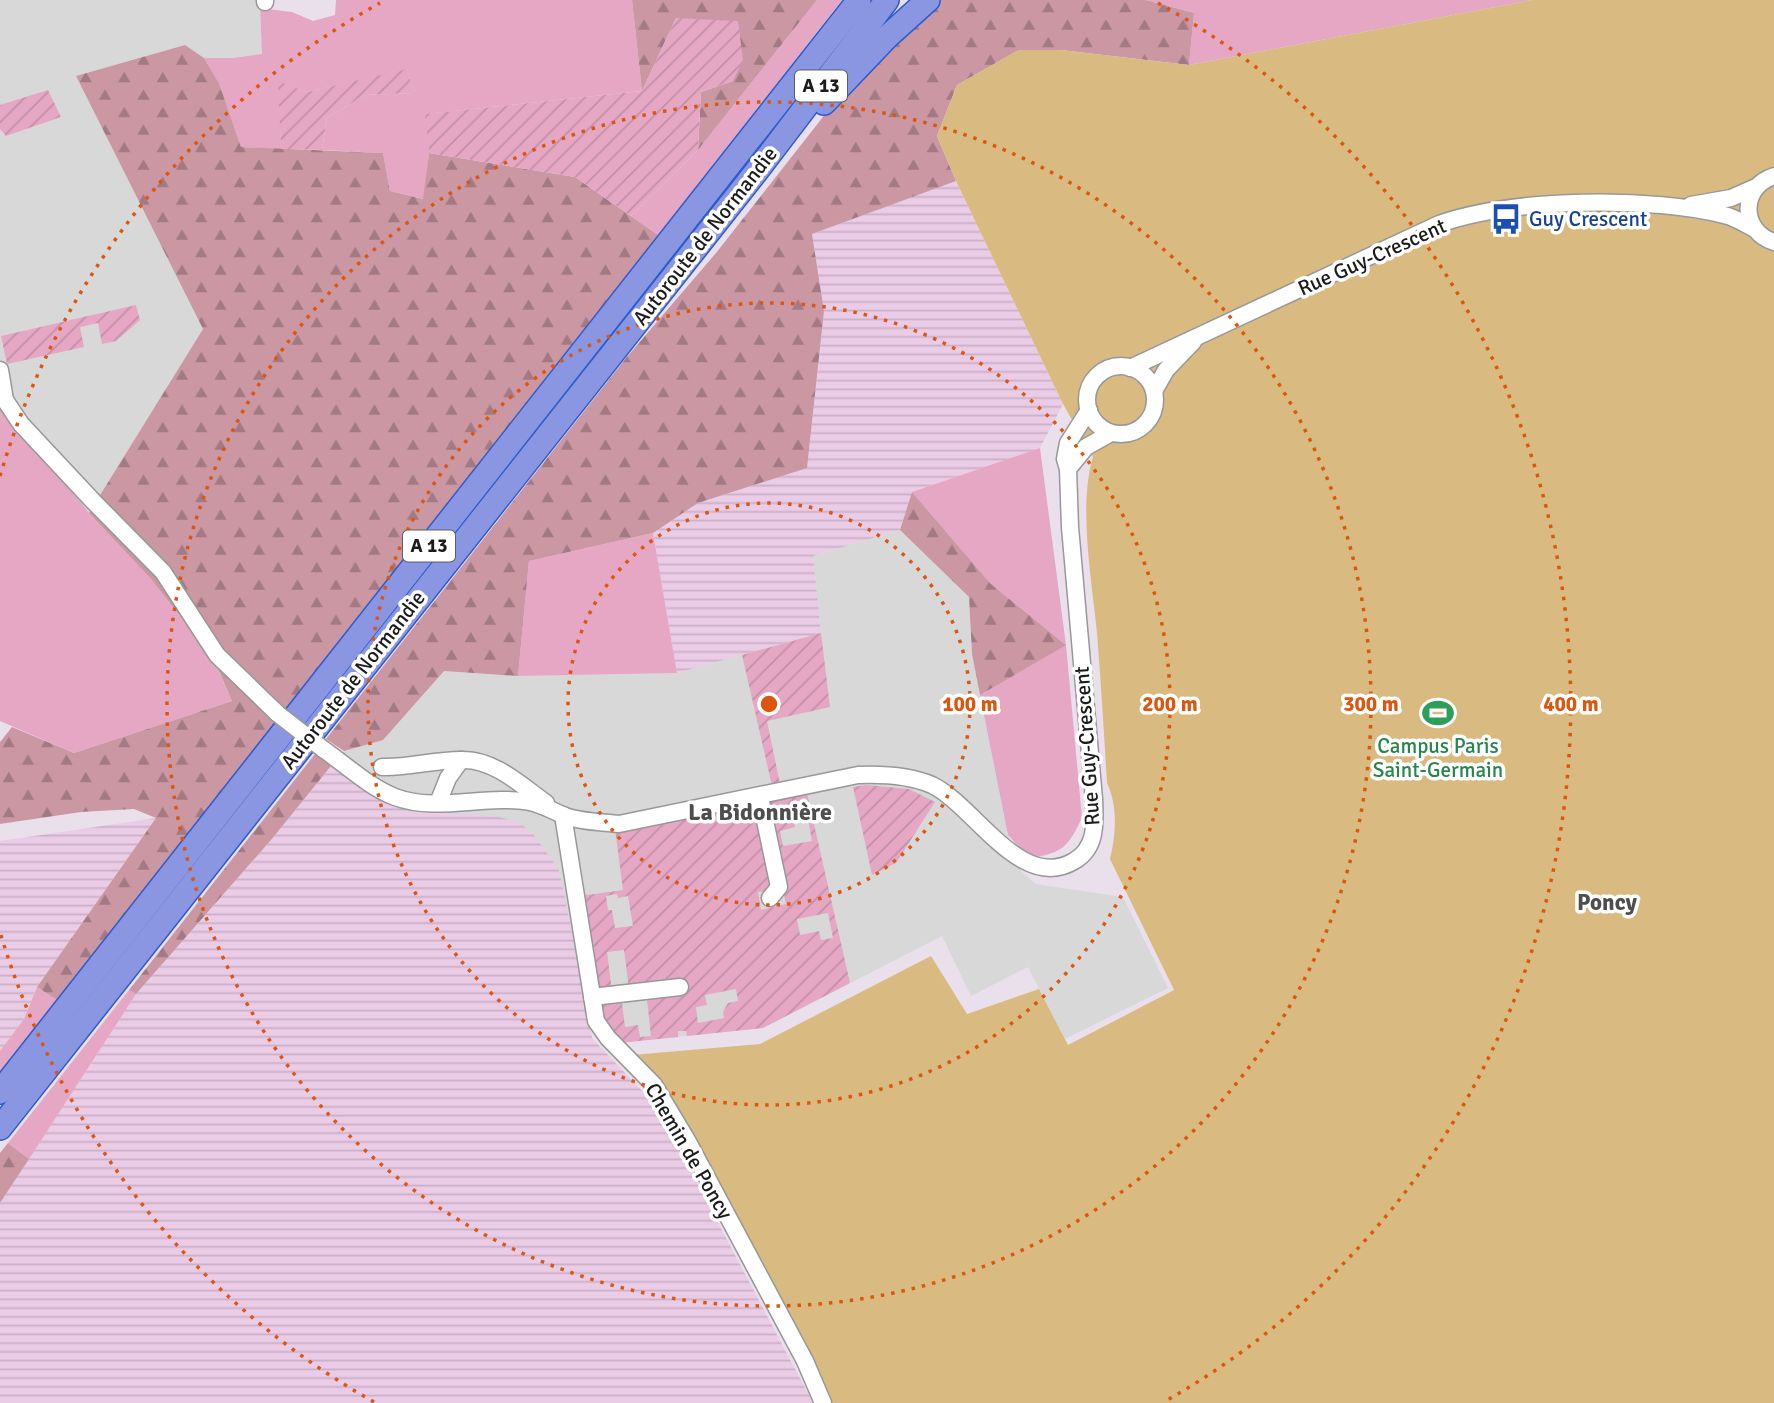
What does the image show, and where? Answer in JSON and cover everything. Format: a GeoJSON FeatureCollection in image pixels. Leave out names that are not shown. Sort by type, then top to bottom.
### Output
{"type":"FeatureCollection","features":[{"type":"Feature","properties":{"kind":"highway","name":"Autoroute de Normandie"},"geometry":{"type":"LineString","coordinates":[[0,1093],[859,0]]}},
{"type":"Feature","properties":{"kind":"highway","name":"Autoroute de Normandie"},"geometry":{"type":"LineString","coordinates":[[0,1129],[756,173],[887,0]]}},
{"type":"Feature","properties":{"kind":"highway"},"geometry":{"type":"LineString","coordinates":[[756,173],[863,60],[928,0]]}},
{"type":"Feature","properties":{"kind":"street","name":"Rue Guy-Crescent"},"geometry":{"type":"LineString","coordinates":[[760,797],[858,775],[915,779],[944,793],[1011,852],[1033,865],[1046,869],[1080,858],[1092,842],[1095,830],[1094,799],[1070,527],[1068,469],[1065,459],[1068,443],[1088,410],[1088,394],[1095,379],[1113,367],[1130,368],[1198,338],[1448,221],[1545,205],[1682,206],[1731,198],[1774,176]]}},
{"type":"Feature","properties":{"kind":"street"},"geometry":{"type":"LineString","coordinates":[[1753,228],[1748,216],[1748,204],[1756,187]]}},
{"type":"Feature","properties":{"kind":"street","name":"Rue Guy-Crescent"},"geometry":{"type":"LineString","coordinates":[[1682,206],[1731,217],[1774,243]]}},
{"type":"Feature","properties":{"kind":"street","name":"Rue Guy-Crescent"},"geometry":{"type":"LineString","coordinates":[[1068,469],[1086,447],[1111,433],[1123,435],[1143,426],[1154,409],[1154,391],[1167,370],[1198,338]]}},
{"type":"Feature","properties":{"kind":"street"},"geometry":{"type":"LineString","coordinates":[[1130,368],[1145,376],[1154,391]]}},
{"type":"Feature","properties":{"kind":"street"},"geometry":{"type":"LineString","coordinates":[[0,370],[5,400],[21,424],[163,572],[218,655],[278,714],[376,788],[397,797],[425,803],[503,800],[530,802],[591,821],[619,824],[760,797],[779,887],[770,898]]}},
{"type":"Feature","properties":{"kind":"street"},"geometry":{"type":"LineString","coordinates":[[1088,410],[1093,420],[1111,433]]}},
{"type":"Feature","properties":{"kind":"street"},"geometry":{"type":"LineString","coordinates":[[438,803],[448,778],[461,760]]}},
{"type":"Feature","properties":{"kind":"street"},"geometry":{"type":"LineString","coordinates":[[382,767],[461,760],[482,763],[498,769],[559,812]]}},
{"type":"Feature","properties":{"kind":"street","name":"Chemin de Poncy"},"geometry":{"type":"LineString","coordinates":[[559,812],[596,1021],[608,1038],[654,1085],[687,1140],[805,1361],[823,1403]]}},
{"type":"Feature","properties":{"kind":"street"},"geometry":{"type":"LineString","coordinates":[[592,997],[680,987]]}},
{"type":"Feature","properties":{"kind":"shaded area"},"geometry":{"type":"Polygon","coordinates":[[[0,0],[257,0],[260,8],[262,54],[204,58],[185,45],[76,76],[203,329],[89,513],[0,397],[0,0]]]}},
{"type":"Feature","properties":{"kind":"shaded area"},"geometry":{"type":"Polygon","coordinates":[[[336,0],[632,0],[642,91],[426,114],[429,153],[424,199],[390,191],[383,153],[322,150],[327,118],[365,95],[414,93],[407,70],[307,92],[279,82],[281,149],[241,147],[219,83],[204,58],[262,54],[260,8],[292,12],[313,21],[335,15],[336,0]]]}},
{"type":"Feature","properties":{"kind":"shaded area"},"geometry":{"type":"Polygon","coordinates":[[[817,0],[842,0],[658,235],[631,216],[698,150],[817,0]]]}},
{"type":"Feature","properties":{"kind":"shaded area"},"geometry":{"type":"Polygon","coordinates":[[[1146,0],[1532,0],[1189,65],[1194,13],[1146,0]]]}},
{"type":"Feature","properties":{"kind":"shaded area","name":"Campus Paris Saint-Germain"},"geometry":{"type":"Polygon","coordinates":[[[1532,0],[1774,0],[1774,1403],[829,1403],[632,1055],[760,1044],[931,956],[967,1014],[1039,989],[1068,1045],[1174,990],[1110,859],[1115,830],[1114,811],[1107,783],[1086,521],[1093,457],[1063,404],[937,136],[957,85],[1019,50],[1061,50],[1189,65],[1532,0]]]}},
{"type":"Feature","properties":{"kind":"shaded area"},"geometry":{"type":"Polygon","coordinates":[[[676,18],[738,21],[743,60],[733,81],[701,92],[698,150],[631,216],[575,177],[429,153],[425,114],[642,91],[676,18]]]}},
{"type":"Feature","properties":{"kind":"shaded area"},"geometry":{"type":"Polygon","coordinates":[[[407,69],[414,93],[365,95],[327,118],[322,150],[281,149],[278,81],[307,92],[407,69]]]}},
{"type":"Feature","properties":{"kind":"shaded area"},"geometry":{"type":"Polygon","coordinates":[[[48,90],[61,117],[6,136],[0,129],[0,105],[48,90]]]}},
{"type":"Feature","properties":{"kind":"shaded area"},"geometry":{"type":"Polygon","coordinates":[[[956,181],[1063,404],[1040,448],[912,492],[900,530],[813,556],[821,633],[677,673],[653,533],[698,503],[807,468],[824,311],[812,234],[956,181]]]}},
{"type":"Feature","properties":{"kind":"shaded area"},"geometry":{"type":"Polygon","coordinates":[[[136,305],[140,320],[116,341],[102,344],[98,323],[80,327],[84,347],[7,364],[1,336],[136,305]]]}},
{"type":"Feature","properties":{"kind":"shaded area"},"geometry":{"type":"Polygon","coordinates":[[[0,397],[89,513],[150,578],[213,659],[232,701],[74,753],[0,721],[0,397]]]}},
{"type":"Feature","properties":{"kind":"shaded area"},"geometry":{"type":"Polygon","coordinates":[[[1040,448],[1066,645],[1082,818],[1063,847],[1050,854],[1030,858],[1008,835],[980,695],[1065,644],[991,584],[912,492],[1040,448]]]}},
{"type":"Feature","properties":{"kind":"shaded area","name":"La Bidonnière"},"geometry":{"type":"Polygon","coordinates":[[[900,530],[969,597],[972,654],[1008,835],[1022,872],[1036,884],[1123,897],[1168,988],[1065,1039],[1028,967],[971,996],[942,936],[763,1028],[619,1043],[418,810],[390,805],[372,796],[331,766],[416,669],[518,676],[677,673],[821,633],[813,556],[900,530]]]}},
{"type":"Feature","properties":{"kind":"shaded area"},"geometry":{"type":"Polygon","coordinates":[[[653,533],[677,673],[518,676],[529,561],[653,533]]]}},
{"type":"Feature","properties":{"kind":"shaded area"},"geometry":{"type":"Polygon","coordinates":[[[821,633],[830,707],[767,721],[780,784],[772,786],[742,655],[821,633]]]}},
{"type":"Feature","properties":{"kind":"shaded area"},"geometry":{"type":"Polygon","coordinates":[[[331,766],[372,796],[390,805],[499,817],[519,822],[534,835],[559,870],[592,1038],[642,1091],[665,1122],[813,1403],[0,1403],[0,1203],[136,994],[271,840],[331,766]]]}},
{"type":"Feature","properties":{"kind":"shaded area"},"geometry":{"type":"Polygon","coordinates":[[[866,785],[909,789],[935,802],[896,863],[872,875],[853,787],[866,785]]]}},
{"type":"Feature","properties":{"kind":"shaded area"},"geometry":{"type":"Polygon","coordinates":[[[807,793],[850,983],[763,1028],[687,1036],[686,1031],[678,1031],[678,1037],[619,1043],[599,1017],[597,1001],[686,986],[677,979],[674,983],[629,989],[624,950],[607,952],[612,991],[596,993],[581,896],[623,890],[615,829],[756,804],[773,879],[765,891],[758,892],[761,910],[786,904],[767,814],[771,808],[769,801],[807,793]],[[808,819],[794,822],[795,827],[780,831],[783,846],[812,841],[808,819]],[[606,896],[615,928],[633,926],[628,896],[606,896]],[[828,913],[797,919],[800,935],[819,931],[821,940],[833,938],[828,913]],[[736,989],[705,995],[707,1005],[696,1007],[698,1023],[724,1018],[723,1012],[728,1003],[738,1001],[736,989]],[[647,1000],[622,1003],[625,1027],[638,1025],[640,1037],[651,1036],[647,1000]]]}},
{"type":"Feature","properties":{"kind":"shaded area"},"geometry":{"type":"Polygon","coordinates":[[[156,818],[37,987],[24,1019],[0,1051],[0,841],[156,818]]]}},
{"type":"Feature","properties":{"kind":"shaded area"},"geometry":{"type":"Polygon","coordinates":[[[37,987],[57,1000],[0,1072],[0,1051],[24,1019],[37,987]]]}},
{"type":"Feature","properties":{"kind":"shaded area"},"geometry":{"type":"Polygon","coordinates":[[[129,990],[136,994],[29,1159],[8,1143],[129,990]]]}},
{"type":"Feature","properties":{"kind":"green space"},"geometry":{"type":"Polygon","coordinates":[[[632,0],[817,0],[698,150],[701,92],[733,81],[676,18],[642,91],[632,0]]]}},
{"type":"Feature","properties":{"kind":"green space"},"geometry":{"type":"Polygon","coordinates":[[[938,0],[1146,0],[1194,13],[1189,65],[1061,50],[1019,50],[957,85],[937,136],[956,181],[812,234],[824,311],[807,468],[698,503],[653,533],[529,561],[518,676],[444,671],[383,740],[344,751],[326,739],[626,358],[716,253],[830,108],[938,0]]]}},
{"type":"Feature","properties":{"kind":"green space"},"geometry":{"type":"Polygon","coordinates":[[[185,45],[204,58],[219,83],[241,147],[383,153],[390,191],[423,199],[429,153],[575,177],[658,235],[57,1000],[37,987],[156,818],[134,809],[81,812],[0,824],[0,742],[12,727],[74,753],[232,701],[213,658],[150,578],[89,513],[203,329],[76,76],[185,45]]]}},
{"type":"Feature","properties":{"kind":"green space"},"geometry":{"type":"Polygon","coordinates":[[[912,492],[991,584],[1066,645],[980,695],[972,654],[969,597],[900,530],[912,492]]]}},
{"type":"Feature","properties":{"kind":"green space"},"geometry":{"type":"Polygon","coordinates":[[[315,754],[331,766],[271,840],[136,994],[129,990],[315,754]]]}},
{"type":"Feature","properties":{"kind":"green space"},"geometry":{"type":"Polygon","coordinates":[[[8,1143],[29,1159],[0,1203],[0,1153],[8,1143]]]}},
{"type":"Feature","properties":{"kind":"place","name":"Guy Crescent"},"geometry":{"type":"Point","coordinates":[1506,219]}},
{"type":"Feature","properties":{"kind":"place","name":"Campus Paris Saint-Germain"},"geometry":{"type":"Point","coordinates":[1438,713]}},
{"type":"Feature","properties":{"kind":"district","name":"La Bidonnière"},"geometry":{"type":"Point","coordinates":[760,812]}},
{"type":"Feature","properties":{"kind":"district","name":"Poncy"},"geometry":{"type":"Point","coordinates":[1607,902]}}]}
